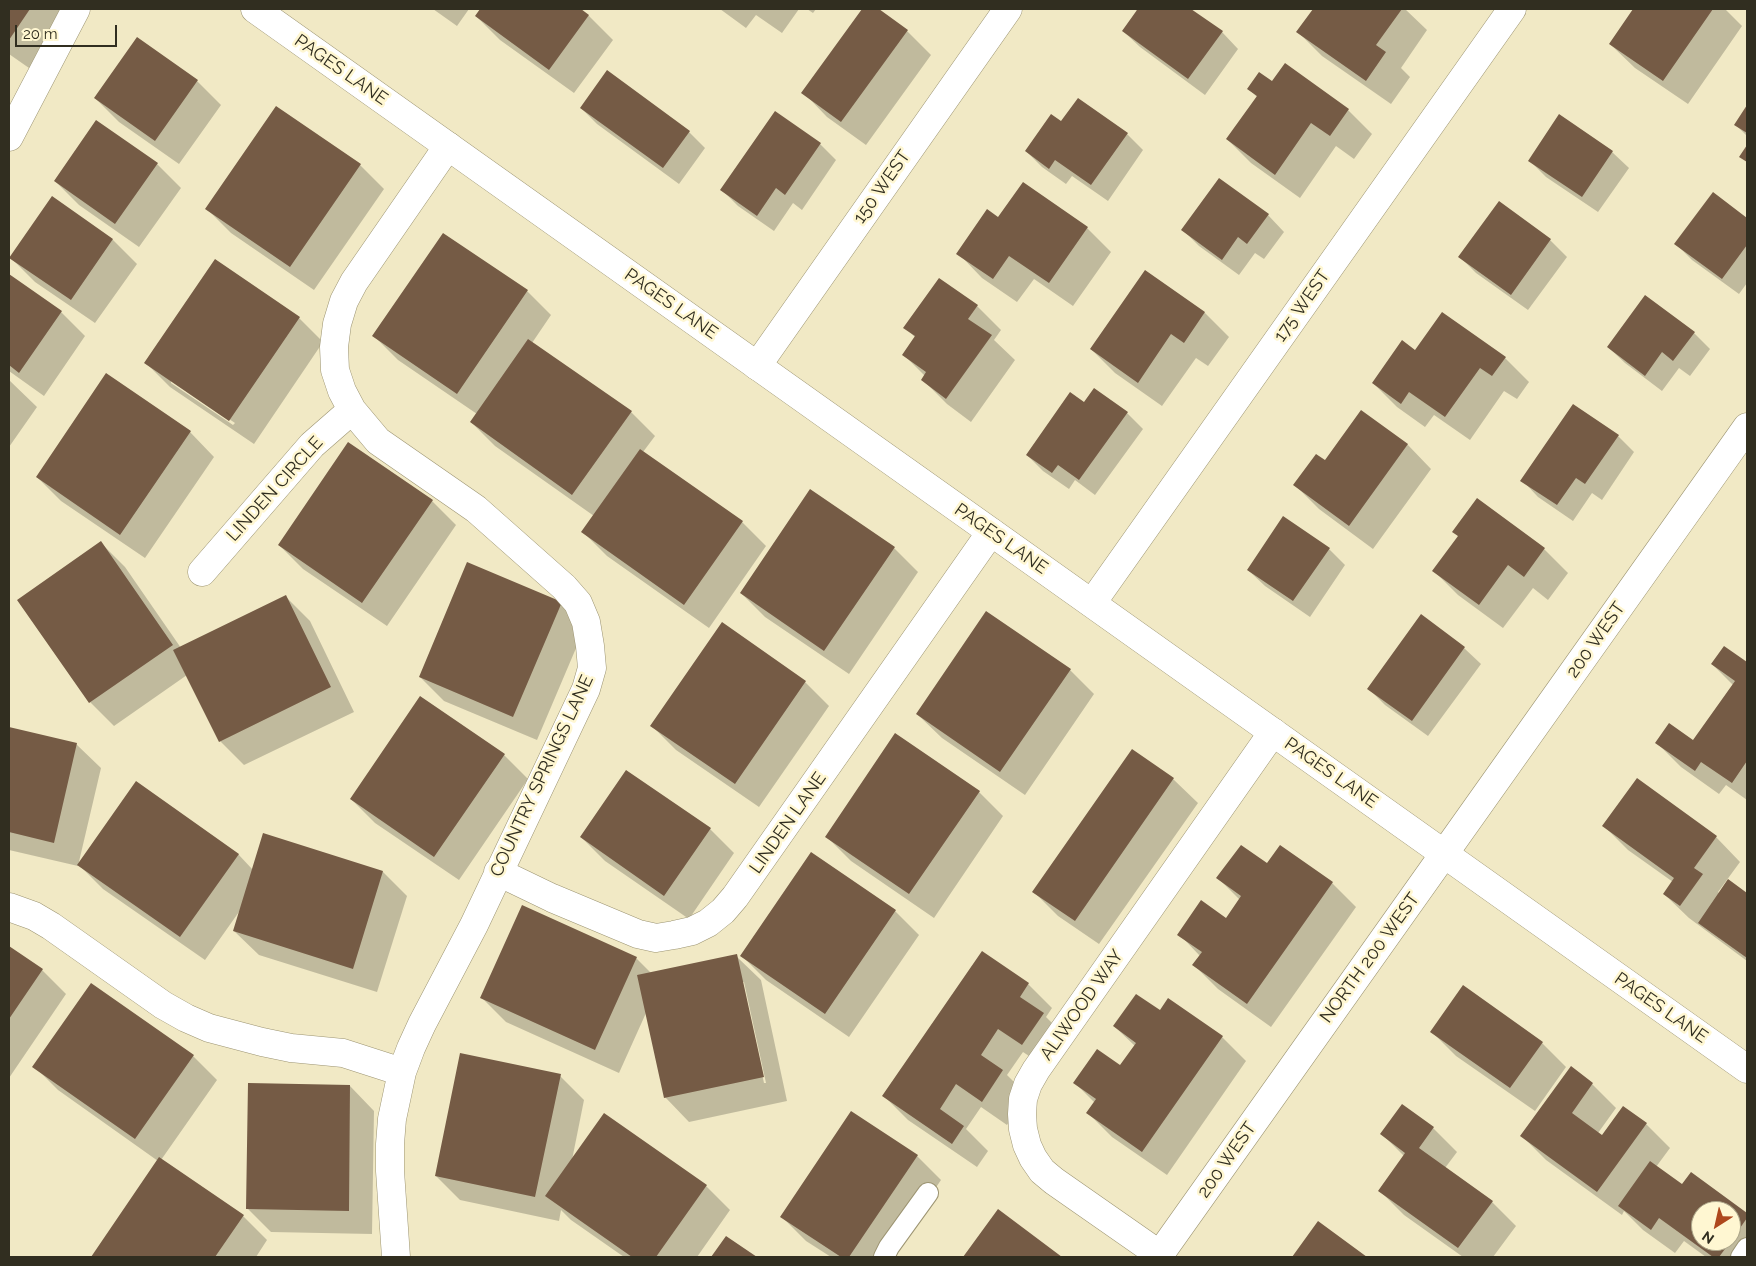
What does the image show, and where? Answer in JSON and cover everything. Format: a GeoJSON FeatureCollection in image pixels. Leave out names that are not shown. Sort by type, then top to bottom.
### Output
{"type":"FeatureCollection","features":[{"type":"Feature","properties":{"kind":"street"},"geometry":{"type":"LineString","coordinates":[[11,129],[76,9]]}},
{"type":"Feature","properties":{"kind":"street","name":"PAGES LANE"},"geometry":{"type":"LineString","coordinates":[[255,9],[1747,1069]]}},
{"type":"Feature","properties":{"kind":"street","name":"150 WEST"},"geometry":{"type":"LineString","coordinates":[[757,366],[1008,9]]}},
{"type":"Feature","properties":{"kind":"street","name":"175 WEST"},"geometry":{"type":"LineString","coordinates":[[1092,603],[1512,9]]}},
{"type":"Feature","properties":{"kind":"street","name":"COUNTRY SPRINGS LANE"},"geometry":{"type":"LineString","coordinates":[[396,1257],[390,1189],[390,1144],[392,1119],[402,1072],[410,1048],[474,925],[586,689],[592,668],[586,622],[578,603],[564,586],[476,509],[378,441],[352,410],[342,391],[335,370],[337,324],[344,301],[354,282],[448,146]]}},
{"type":"Feature","properties":{"kind":"street","name":"LINDEN CIRCLE"},"geometry":{"type":"LineString","coordinates":[[202,572],[312,445],[352,410]]}},
{"type":"Feature","properties":{"kind":"street","name":"200 WEST"},"geometry":{"type":"LineString","coordinates":[[1445,854],[1747,427]]}},
{"type":"Feature","properties":{"kind":"street","name":"LINDEN LANE"},"geometry":{"type":"LineString","coordinates":[[498,872],[552,898],[638,934],[656,938],[692,931],[708,923],[723,911],[735,897],[991,532]]}},
{"type":"Feature","properties":{"kind":"street","name":"ALIWOOD WAY"},"geometry":{"type":"LineString","coordinates":[[1159,1256],[1042,1171],[1030,1152],[1023,1130],[1023,1099],[1028,1084],[1036,1070],[1273,732]]}},
{"type":"Feature","properties":{"kind":"street","name":"NORTH 200 WEST"},"geometry":{"type":"LineString","coordinates":[[1296,1062],[1445,854]]}},
{"type":"Feature","properties":{"kind":"street"},"geometry":{"type":"LineString","coordinates":[[9,907],[34,916],[163,1005],[209,1028],[291,1048],[343,1053],[402,1072]]}},
{"type":"Feature","properties":{"kind":"street","name":"200 WEST"},"geometry":{"type":"LineString","coordinates":[[1159,1256],[1296,1062]]}},
{"type":"Feature","properties":{"kind":"lane"},"geometry":{"type":"LineString","coordinates":[[884,1257],[889,1247],[928,1193]]}},
{"type":"Feature","properties":{"kind":"lane"},"geometry":{"type":"LineString","coordinates":[[1740,1257],[1747,1248]]}},
{"type":"Feature","properties":{"kind":"building"},"geometry":{"type":"Polygon","coordinates":[[[9,9],[30,9],[9,40],[9,9]]]}},
{"type":"Feature","properties":{"kind":"building"},"geometry":{"type":"Polygon","coordinates":[[[480,9],[581,9],[589,15],[549,70],[475,16],[480,9]]]}},
{"type":"Feature","properties":{"kind":"building"},"geometry":{"type":"Polygon","coordinates":[[[862,9],[879,9],[908,30],[841,122],[801,93],[862,9]]]}},
{"type":"Feature","properties":{"kind":"building"},"geometry":{"type":"Polygon","coordinates":[[[1135,9],[1191,9],[1223,31],[1188,79],[1122,31],[1137,10],[1135,9]]]}},
{"type":"Feature","properties":{"kind":"building"},"geometry":{"type":"Polygon","coordinates":[[[1313,9],[1402,9],[1376,45],[1386,52],[1366,81],[1296,32],[1313,9]]]}},
{"type":"Feature","properties":{"kind":"building"},"geometry":{"type":"Polygon","coordinates":[[[1633,9],[1713,9],[1663,81],[1609,44],[1633,9]]]}},
{"type":"Feature","properties":{"kind":"building"},"geometry":{"type":"Polygon","coordinates":[[[137,37],[198,80],[155,141],[94,98],[137,37]]]}},
{"type":"Feature","properties":{"kind":"building"},"geometry":{"type":"Polygon","coordinates":[[[1285,63],[1349,109],[1330,136],[1311,123],[1275,175],[1226,139],[1257,96],[1247,89],[1259,72],[1272,81],[1285,63]]]}},
{"type":"Feature","properties":{"kind":"building"},"geometry":{"type":"Polygon","coordinates":[[[607,70],[690,131],[663,168],[580,108],[607,70]]]}},
{"type":"Feature","properties":{"kind":"building"},"geometry":{"type":"Polygon","coordinates":[[[1078,98],[1128,133],[1091,185],[1055,160],[1049,169],[1025,151],[1051,114],[1061,121],[1078,98]]]}},
{"type":"Feature","properties":{"kind":"building"},"geometry":{"type":"Polygon","coordinates":[[[1747,105],[1747,133],[1734,125],[1747,105]]]}},
{"type":"Feature","properties":{"kind":"building"},"geometry":{"type":"Polygon","coordinates":[[[276,106],[361,164],[290,267],[205,209],[276,106]]]}},
{"type":"Feature","properties":{"kind":"building"},"geometry":{"type":"Polygon","coordinates":[[[775,111],[821,143],[785,195],[776,188],[757,216],[720,190],[775,111]]]}},
{"type":"Feature","properties":{"kind":"building"},"geometry":{"type":"Polygon","coordinates":[[[1559,114],[1613,151],[1582,197],[1528,161],[1559,114]]]}},
{"type":"Feature","properties":{"kind":"building"},"geometry":{"type":"Polygon","coordinates":[[[96,120],[158,163],[115,224],[54,181],[96,120]]]}},
{"type":"Feature","properties":{"kind":"building"},"geometry":{"type":"Polygon","coordinates":[[[1747,145],[1747,162],[1739,157],[1747,145]]]}},
{"type":"Feature","properties":{"kind":"building"},"geometry":{"type":"Polygon","coordinates":[[[1219,178],[1269,214],[1247,244],[1238,237],[1222,260],[1181,230],[1219,178]]]}},
{"type":"Feature","properties":{"kind":"building"},"geometry":{"type":"Polygon","coordinates":[[[1023,182],[1088,227],[1049,283],[1009,256],[993,279],[956,254],[987,209],[998,217],[1023,182]]]}},
{"type":"Feature","properties":{"kind":"building"},"geometry":{"type":"Polygon","coordinates":[[[1713,192],[1747,218],[1747,245],[1722,279],[1674,244],[1713,192]]]}},
{"type":"Feature","properties":{"kind":"building"},"geometry":{"type":"Polygon","coordinates":[[[52,196],[113,239],[71,300],[9,258],[52,196]]]}},
{"type":"Feature","properties":{"kind":"building"},"geometry":{"type":"Polygon","coordinates":[[[1499,201],[1551,239],[1511,295],[1458,257],[1499,201]]]}},
{"type":"Feature","properties":{"kind":"building"},"geometry":{"type":"Polygon","coordinates":[[[443,233],[528,290],[457,394],[372,336],[443,233]]]}},
{"type":"Feature","properties":{"kind":"building"},"geometry":{"type":"Polygon","coordinates":[[[215,259],[300,317],[229,421],[144,363],[215,259]]]}},
{"type":"Feature","properties":{"kind":"building"},"geometry":{"type":"Polygon","coordinates":[[[1145,270],[1205,312],[1184,343],[1171,334],[1138,383],[1090,349],[1145,270]]]}},
{"type":"Feature","properties":{"kind":"building"},"geometry":{"type":"Polygon","coordinates":[[[9,274],[62,311],[19,373],[9,365],[9,274]]]}},
{"type":"Feature","properties":{"kind":"building"},"geometry":{"type":"Polygon","coordinates":[[[939,278],[978,305],[968,319],[992,335],[946,399],[921,380],[926,372],[902,355],[915,336],[903,328],[939,278]]]}},
{"type":"Feature","properties":{"kind":"building"},"geometry":{"type":"Polygon","coordinates":[[[1645,295],[1695,332],[1673,361],[1662,352],[1645,376],[1607,347],[1645,295]]]}},
{"type":"Feature","properties":{"kind":"building"},"geometry":{"type":"Polygon","coordinates":[[[1442,312],[1506,357],[1492,376],[1480,368],[1445,417],[1409,392],[1401,404],[1372,383],[1402,340],[1415,350],[1442,312]]]}},
{"type":"Feature","properties":{"kind":"building"},"geometry":{"type":"Polygon","coordinates":[[[528,339],[632,411],[572,495],[470,422],[528,339]]]}},
{"type":"Feature","properties":{"kind":"building"},"geometry":{"type":"Polygon","coordinates":[[[106,373],[191,431],[120,535],[36,477],[106,373]]]}},
{"type":"Feature","properties":{"kind":"building"},"geometry":{"type":"Polygon","coordinates":[[[1094,388],[1128,412],[1079,480],[1058,465],[1052,473],[1026,455],[1070,392],[1084,402],[1094,388]]]}},
{"type":"Feature","properties":{"kind":"building"},"geometry":{"type":"Polygon","coordinates":[[[1573,404],[1619,435],[1585,484],[1576,478],[1557,505],[1520,481],[1573,404]]]}},
{"type":"Feature","properties":{"kind":"building"},"geometry":{"type":"Polygon","coordinates":[[[1361,410],[1408,444],[1349,526],[1293,485],[1316,454],[1325,460],[1361,410]]]}},
{"type":"Feature","properties":{"kind":"building"},"geometry":{"type":"Polygon","coordinates":[[[348,442],[433,500],[362,603],[278,545],[348,442]]]}},
{"type":"Feature","properties":{"kind":"building"},"geometry":{"type":"Polygon","coordinates":[[[640,449],[743,521],[684,605],[581,532],[640,449]]]}},
{"type":"Feature","properties":{"kind":"building"},"geometry":{"type":"Polygon","coordinates":[[[810,489],[895,547],[824,651],[740,593],[810,489]]]}},
{"type":"Feature","properties":{"kind":"building"},"geometry":{"type":"Polygon","coordinates":[[[1477,498],[1545,548],[1524,577],[1508,565],[1479,605],[1432,571],[1458,536],[1452,532],[1477,498]]]}},
{"type":"Feature","properties":{"kind":"building"},"geometry":{"type":"Polygon","coordinates":[[[1283,516],[1330,548],[1293,601],[1247,570],[1283,516]]]}},
{"type":"Feature","properties":{"kind":"building"},"geometry":{"type":"Polygon","coordinates":[[[101,541],[173,645],[89,703],[17,600],[101,541]]]}},
{"type":"Feature","properties":{"kind":"building"},"geometry":{"type":"Polygon","coordinates":[[[467,562],[562,602],[513,717],[419,677],[467,562]]]}},
{"type":"Feature","properties":{"kind":"building"},"geometry":{"type":"Polygon","coordinates":[[[286,595],[331,687],[219,742],[173,650],[286,595]]]}},
{"type":"Feature","properties":{"kind":"building"},"geometry":{"type":"Polygon","coordinates":[[[986,611],[1071,669],[1000,772],[916,714],[986,611]]]}},
{"type":"Feature","properties":{"kind":"building"},"geometry":{"type":"Polygon","coordinates":[[[1421,614],[1465,647],[1412,721],[1367,689],[1421,614]]]}},
{"type":"Feature","properties":{"kind":"building"},"geometry":{"type":"Polygon","coordinates":[[[722,622],[806,681],[735,784],[650,726],[722,622]]]}},
{"type":"Feature","properties":{"kind":"building"},"geometry":{"type":"Polygon","coordinates":[[[1724,646],[1747,662],[1747,761],[1732,783],[1701,762],[1695,771],[1655,743],[1669,723],[1693,740],[1735,681],[1711,664],[1724,646]]]}},
{"type":"Feature","properties":{"kind":"building"},"geometry":{"type":"Polygon","coordinates":[[[420,696],[505,754],[434,857],[350,799],[420,696]]]}},
{"type":"Feature","properties":{"kind":"building"},"geometry":{"type":"Polygon","coordinates":[[[9,727],[77,743],[54,843],[9,832],[9,727]]]}},
{"type":"Feature","properties":{"kind":"building"},"geometry":{"type":"Polygon","coordinates":[[[895,733],[980,791],[909,894],[825,837],[895,733]]]}},
{"type":"Feature","properties":{"kind":"building"},"geometry":{"type":"Polygon","coordinates":[[[1132,749],[1174,778],[1075,921],[1032,892],[1132,749]]]}},
{"type":"Feature","properties":{"kind":"building"},"geometry":{"type":"Polygon","coordinates":[[[626,770],[711,828],[664,896],[580,837],[626,770]]]}},
{"type":"Feature","properties":{"kind":"building"},"geometry":{"type":"Polygon","coordinates":[[[1637,778],[1717,836],[1694,868],[1703,874],[1680,906],[1663,894],[1674,878],[1602,826],[1637,778]]]}},
{"type":"Feature","properties":{"kind":"building"},"geometry":{"type":"Polygon","coordinates":[[[136,781],[239,854],[180,937],[77,865],[136,781]]]}},
{"type":"Feature","properties":{"kind":"building"},"geometry":{"type":"Polygon","coordinates":[[[263,833],[383,871],[353,969],[233,931],[263,833]]]}},
{"type":"Feature","properties":{"kind":"building"},"geometry":{"type":"Polygon","coordinates":[[[1241,845],[1267,863],[1280,845],[1333,882],[1247,1004],[1192,965],[1202,952],[1177,935],[1201,900],[1226,918],[1241,896],[1216,878],[1241,845]]]}},
{"type":"Feature","properties":{"kind":"building"},"geometry":{"type":"Polygon","coordinates":[[[811,852],[896,910],[825,1014],[740,956],[811,852]]]}},
{"type":"Feature","properties":{"kind":"building"},"geometry":{"type":"Polygon","coordinates":[[[1728,879],[1747,893],[1747,958],[1698,923],[1728,879]]]}},
{"type":"Feature","properties":{"kind":"building"},"geometry":{"type":"Polygon","coordinates":[[[522,905],[637,957],[595,1050],[480,998],[522,905]]]}},
{"type":"Feature","properties":{"kind":"building"},"geometry":{"type":"Polygon","coordinates":[[[9,946],[43,969],[9,1019],[9,946]]]}},
{"type":"Feature","properties":{"kind":"building"},"geometry":{"type":"Polygon","coordinates":[[[982,951],[1029,983],[1020,997],[1044,1013],[1022,1045],[998,1029],[981,1055],[1003,1070],[982,1102],[956,1084],[940,1109],[964,1126],[952,1144],[882,1096],[982,951]]]}},
{"type":"Feature","properties":{"kind":"building"},"geometry":{"type":"Polygon","coordinates":[[[737,954],[764,1077],[664,1098],[637,975],[737,954]]]}},
{"type":"Feature","properties":{"kind":"building"},"geometry":{"type":"Polygon","coordinates":[[[91,983],[194,1055],[135,1139],[32,1067],[91,983]]]}},
{"type":"Feature","properties":{"kind":"building"},"geometry":{"type":"Polygon","coordinates":[[[1463,985],[1543,1042],[1510,1088],[1430,1032],[1463,985]]]}},
{"type":"Feature","properties":{"kind":"building"},"geometry":{"type":"Polygon","coordinates":[[[1136,994],[1160,1010],[1168,998],[1223,1036],[1142,1152],[1086,1113],[1096,1099],[1073,1083],[1097,1049],[1120,1065],[1136,1043],[1113,1026],[1136,994]]]}},
{"type":"Feature","properties":{"kind":"building"},"geometry":{"type":"Polygon","coordinates":[[[460,1053],[561,1074],[535,1197],[435,1176],[460,1053]]]}},
{"type":"Feature","properties":{"kind":"building"},"geometry":{"type":"Polygon","coordinates":[[[1571,1066],[1593,1083],[1572,1113],[1602,1135],[1623,1106],[1647,1123],[1597,1192],[1520,1136],[1571,1066]]]}},
{"type":"Feature","properties":{"kind":"building"},"geometry":{"type":"Polygon","coordinates":[[[248,1083],[350,1085],[349,1211],[246,1209],[248,1083]]]}},
{"type":"Feature","properties":{"kind":"building"},"geometry":{"type":"Polygon","coordinates":[[[1402,1104],[1434,1127],[1419,1148],[1493,1201],[1458,1248],[1378,1191],[1405,1153],[1380,1134],[1402,1104]]]}},
{"type":"Feature","properties":{"kind":"building"},"geometry":{"type":"Polygon","coordinates":[[[851,1111],[918,1155],[849,1257],[841,1257],[780,1217],[851,1111]]]}},
{"type":"Feature","properties":{"kind":"building"},"geometry":{"type":"Polygon","coordinates":[[[604,1113],[707,1185],[656,1257],[632,1257],[545,1196],[604,1113]]]}},
{"type":"Feature","properties":{"kind":"building"},"geometry":{"type":"Polygon","coordinates":[[[159,1157],[244,1215],[215,1257],[91,1257],[159,1157]]]}},
{"type":"Feature","properties":{"kind":"building"},"geometry":{"type":"Polygon","coordinates":[[[1650,1161],[1682,1184],[1691,1172],[1731,1201],[1691,1201],[1691,1241],[1659,1218],[1651,1230],[1618,1206],[1650,1161]]]}},
{"type":"Feature","properties":{"kind":"building"},"geometry":{"type":"Polygon","coordinates":[[[998,1209],[1062,1257],[963,1257],[998,1209]]]}},
{"type":"Feature","properties":{"kind":"building"},"geometry":{"type":"Polygon","coordinates":[[[1741,1209],[1747,1213],[1747,1218],[1741,1227],[1741,1209]]]}},
{"type":"Feature","properties":{"kind":"building"},"geometry":{"type":"Polygon","coordinates":[[[1318,1221],[1367,1257],[1292,1257],[1318,1221]]]}},
{"type":"Feature","properties":{"kind":"building"},"geometry":{"type":"Polygon","coordinates":[[[726,1236],[757,1257],[711,1257],[726,1236]]]}},
{"type":"Feature","properties":{"kind":"building"},"geometry":{"type":"Polygon","coordinates":[[[1705,1251],[1724,1251],[1719,1257],[1713,1257],[1705,1251]]]}}]}
